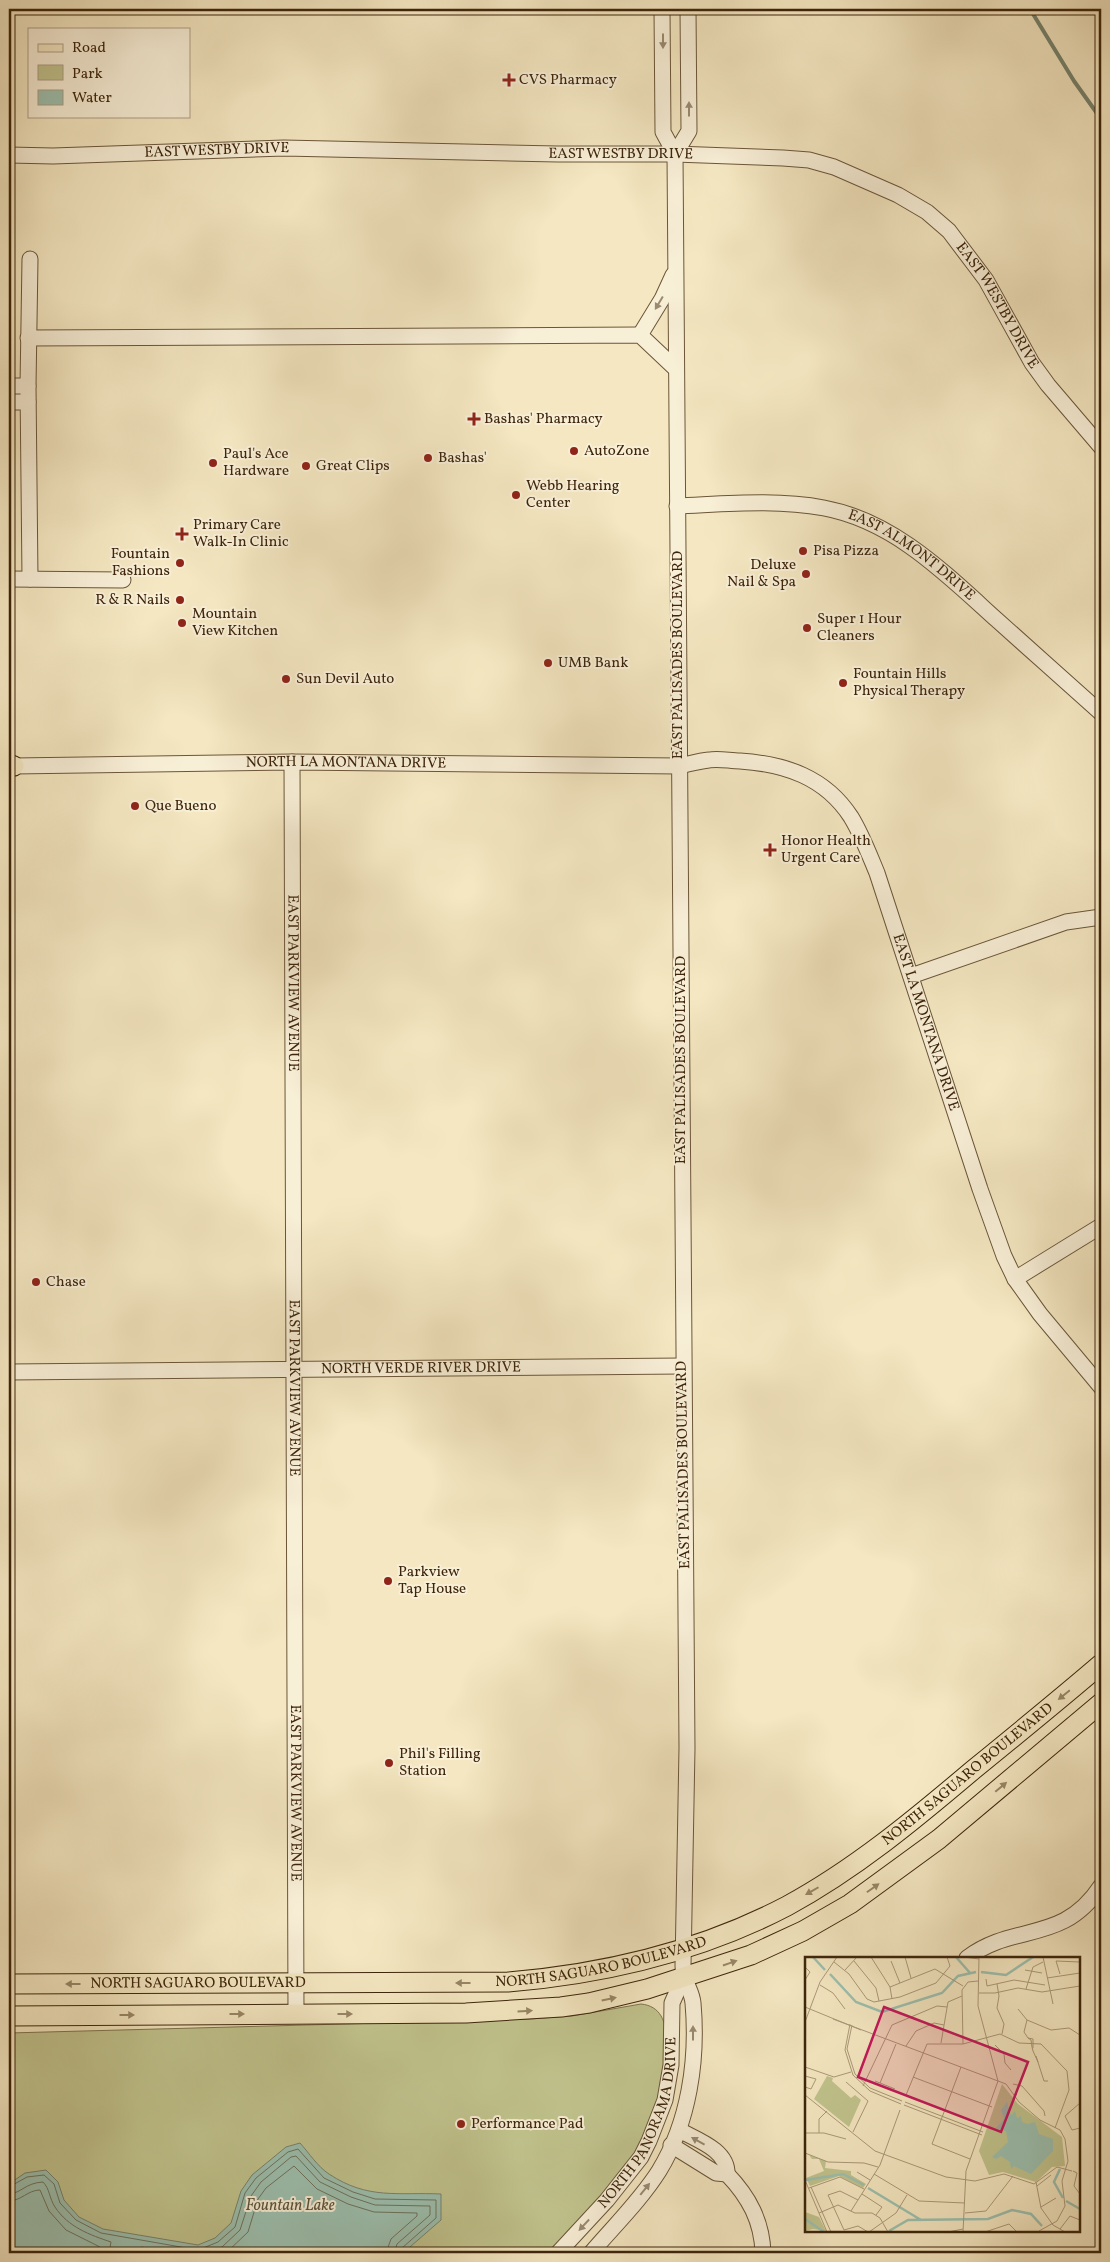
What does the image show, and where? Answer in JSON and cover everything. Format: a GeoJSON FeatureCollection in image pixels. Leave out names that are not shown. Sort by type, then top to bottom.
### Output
{"type":"FeatureCollection","features":[{"type":"Feature","properties":{"kind":"main road","name":"NORTH SAGUARO BOULEVARD"},"geometry":{"type":"LineString","coordinates":[[9,2016],[466,2013],[532,2010],[615,1998],[683,1964],[833,1879],[890,1839],[1101,1664]]}},
{"type":"Feature","properties":{"kind":"main road","name":"NORTH SAGUARO BOULEVARD"},"geometry":{"type":"LineString","coordinates":[[9,1984],[470,1983],[532,1980],[630,1963],[683,1964],[752,1955],[803,1931],[850,1904],[939,1839],[1101,1703]]}},
{"type":"Feature","properties":{"kind":"street","name":"EAST PALISADES BOULEVARD"},"geometry":{"type":"LineString","coordinates":[[662,9],[663,132],[675,154],[687,1748],[683,1964]]}},
{"type":"Feature","properties":{"kind":"street"},"geometry":{"type":"LineString","coordinates":[[675,154],[689,130],[688,9]]}},
{"type":"Feature","properties":{"kind":"street","name":"EAST WESTBY DRIVE"},"geometry":{"type":"LineString","coordinates":[[9,155],[53,156],[284,148],[558,154],[675,154],[809,160],[852,174],[898,195],[927,212],[949,231],[986,280],[1032,363],[1048,385],[1101,447]]}},
{"type":"Feature","properties":{"kind":"street"},"geometry":{"type":"LineString","coordinates":[[30,259],[28,338],[30,579]]}},
{"type":"Feature","properties":{"kind":"street"},"geometry":{"type":"LineString","coordinates":[[640,335],[662,299],[676,270]]}},
{"type":"Feature","properties":{"kind":"street"},"geometry":{"type":"LineString","coordinates":[[28,338],[640,335],[676,369]]}},
{"type":"Feature","properties":{"kind":"street"},"geometry":{"type":"LineString","coordinates":[[9,386],[28,386]]}},
{"type":"Feature","properties":{"kind":"street"},"geometry":{"type":"LineString","coordinates":[[9,402],[28,402]]}},
{"type":"Feature","properties":{"kind":"street","name":"EAST ALMONT DRIVE"},"geometry":{"type":"LineString","coordinates":[[677,506],[769,502],[800,504],[826,508],[882,529],[936,565],[1101,714]]}},
{"type":"Feature","properties":{"kind":"street"},"geometry":{"type":"LineString","coordinates":[[9,579],[122,580]]}},
{"type":"Feature","properties":{"kind":"street","name":"EAST LA MONTANA DRIVE"},"geometry":{"type":"LineString","coordinates":[[679,766],[711,759],[764,763],[794,770],[831,793],[850,816],[862,837],[877,873],[980,1189],[1004,1256],[1015,1279],[1040,1314],[1101,1387]]}},
{"type":"Feature","properties":{"kind":"street","name":"NORTH LA MONTANA DRIVE"},"geometry":{"type":"LineString","coordinates":[[10,765],[292,762],[679,766]]}},
{"type":"Feature","properties":{"kind":"street","name":"EAST PARKVIEW AVENUE"},"geometry":{"type":"LineString","coordinates":[[292,762],[296,2014]]}},
{"type":"Feature","properties":{"kind":"street"},"geometry":{"type":"LineString","coordinates":[[911,976],[1066,922],[1101,917]]}},
{"type":"Feature","properties":{"kind":"street"},"geometry":{"type":"LineString","coordinates":[[1015,1279],[1101,1226]]}},
{"type":"Feature","properties":{"kind":"street","name":"NORTH VERDE RIVER DRIVE"},"geometry":{"type":"LineString","coordinates":[[9,1372],[683,1366]]}},
{"type":"Feature","properties":{"kind":"street"},"geometry":{"type":"LineString","coordinates":[[969,1957],[987,1945],[1048,1929],[1071,1918],[1091,1902],[1101,1886]]}},
{"type":"Feature","properties":{"kind":"street","name":"NORTH PANORAMA DRIVE"},"geometry":{"type":"LineString","coordinates":[[591,2253],[648,2186],[658,2172],[679,2130],[690,2082],[693,2042],[693,2000],[683,1964]]}},
{"type":"Feature","properties":{"kind":"street","name":"NORTH PANORAMA DRIVE"},"geometry":{"type":"LineString","coordinates":[[558,2253],[607,2200],[641,2157],[649,2141],[665,2100],[672,2065],[672,2004],[683,1964]]}},
{"type":"Feature","properties":{"kind":"street"},"geometry":{"type":"LineString","coordinates":[[679,2130],[717,2151],[728,2166],[727,2174]]}},
{"type":"Feature","properties":{"kind":"street"},"geometry":{"type":"LineString","coordinates":[[671,2145],[716,2173],[727,2174],[742,2190],[756,2214],[762,2237],[763,2253]]}},
{"type":"Feature","properties":{"kind":"green space"},"geometry":{"type":"Polygon","coordinates":[[[641,2004],[648,2005],[658,2011],[666,2033],[662,2078],[653,2116],[635,2155],[601,2198],[551,2253],[9,2253],[9,2033],[530,2019],[572,2016],[641,2004]]]}},
{"type":"Feature","properties":{"kind":"water","name":"Fountain Lake"},"geometry":{"type":"Polygon","coordinates":[[[300,2143],[325,2171],[357,2188],[397,2194],[441,2194],[441,2220],[403,2253],[160,2253],[121,2251],[117,2253],[16,2253],[9,2241],[9,2184],[25,2173],[46,2170],[58,2182],[64,2200],[79,2217],[103,2229],[198,2245],[215,2238],[231,2223],[241,2191],[252,2175],[286,2147],[300,2143]]]}},
{"type":"Feature","properties":{"kind":"waterway"},"geometry":{"type":"LineString","coordinates":[[1030,9],[1074,81],[1101,119]]}},
{"type":"Feature","properties":{"kind":"place","name":"CVS Pharmacy"},"geometry":{"type":"Point","coordinates":[509,80]}},
{"type":"Feature","properties":{"kind":"place","name":"Bashas' Pharmacy"},"geometry":{"type":"Point","coordinates":[474,419]}},
{"type":"Feature","properties":{"kind":"place","name":"AutoZone"},"geometry":{"type":"Point","coordinates":[574,451]}},
{"type":"Feature","properties":{"kind":"place","name":"Bashas'"},"geometry":{"type":"Point","coordinates":[428,458]}},
{"type":"Feature","properties":{"kind":"place","name":"Paul's Ace Hardware"},"geometry":{"type":"Point","coordinates":[213,463]}},
{"type":"Feature","properties":{"kind":"place","name":"Great Clips"},"geometry":{"type":"Point","coordinates":[306,466]}},
{"type":"Feature","properties":{"kind":"place","name":"Webb Hearing Center"},"geometry":{"type":"Point","coordinates":[516,495]}},
{"type":"Feature","properties":{"kind":"place","name":"Primary Care Walk-In Clinic"},"geometry":{"type":"Point","coordinates":[182,534]}},
{"type":"Feature","properties":{"kind":"place","name":"Pisa Pizza"},"geometry":{"type":"Point","coordinates":[803,551]}},
{"type":"Feature","properties":{"kind":"place","name":"Fountain Fashions"},"geometry":{"type":"Point","coordinates":[180,563]}},
{"type":"Feature","properties":{"kind":"place","name":"Deluxe Nail & Spa"},"geometry":{"type":"Point","coordinates":[806,574]}},
{"type":"Feature","properties":{"kind":"place","name":"R & R Nails"},"geometry":{"type":"Point","coordinates":[180,600]}},
{"type":"Feature","properties":{"kind":"place","name":"Mountain View Kitchen"},"geometry":{"type":"Point","coordinates":[182,623]}},
{"type":"Feature","properties":{"kind":"place","name":"Super 1 Hour Cleaners"},"geometry":{"type":"Point","coordinates":[807,628]}},
{"type":"Feature","properties":{"kind":"place","name":"UMB Bank"},"geometry":{"type":"Point","coordinates":[548,663]}},
{"type":"Feature","properties":{"kind":"place","name":"Sun Devil Auto"},"geometry":{"type":"Point","coordinates":[286,679]}},
{"type":"Feature","properties":{"kind":"place","name":"Fountain Hills Physical Therapy"},"geometry":{"type":"Point","coordinates":[843,683]}},
{"type":"Feature","properties":{"kind":"place","name":"Que Bueno"},"geometry":{"type":"Point","coordinates":[135,806]}},
{"type":"Feature","properties":{"kind":"place","name":"Honor Health Urgent Care"},"geometry":{"type":"Point","coordinates":[770,850]}},
{"type":"Feature","properties":{"kind":"place","name":"Chase"},"geometry":{"type":"Point","coordinates":[36,1282]}},
{"type":"Feature","properties":{"kind":"place","name":"Parkview Tap House"},"geometry":{"type":"Point","coordinates":[388,1581]}},
{"type":"Feature","properties":{"kind":"place","name":"Phil's Filling Station"},"geometry":{"type":"Point","coordinates":[389,1763]}},
{"type":"Feature","properties":{"kind":"place","name":"Performance Pad"},"geometry":{"type":"Point","coordinates":[461,2124]}}]}
